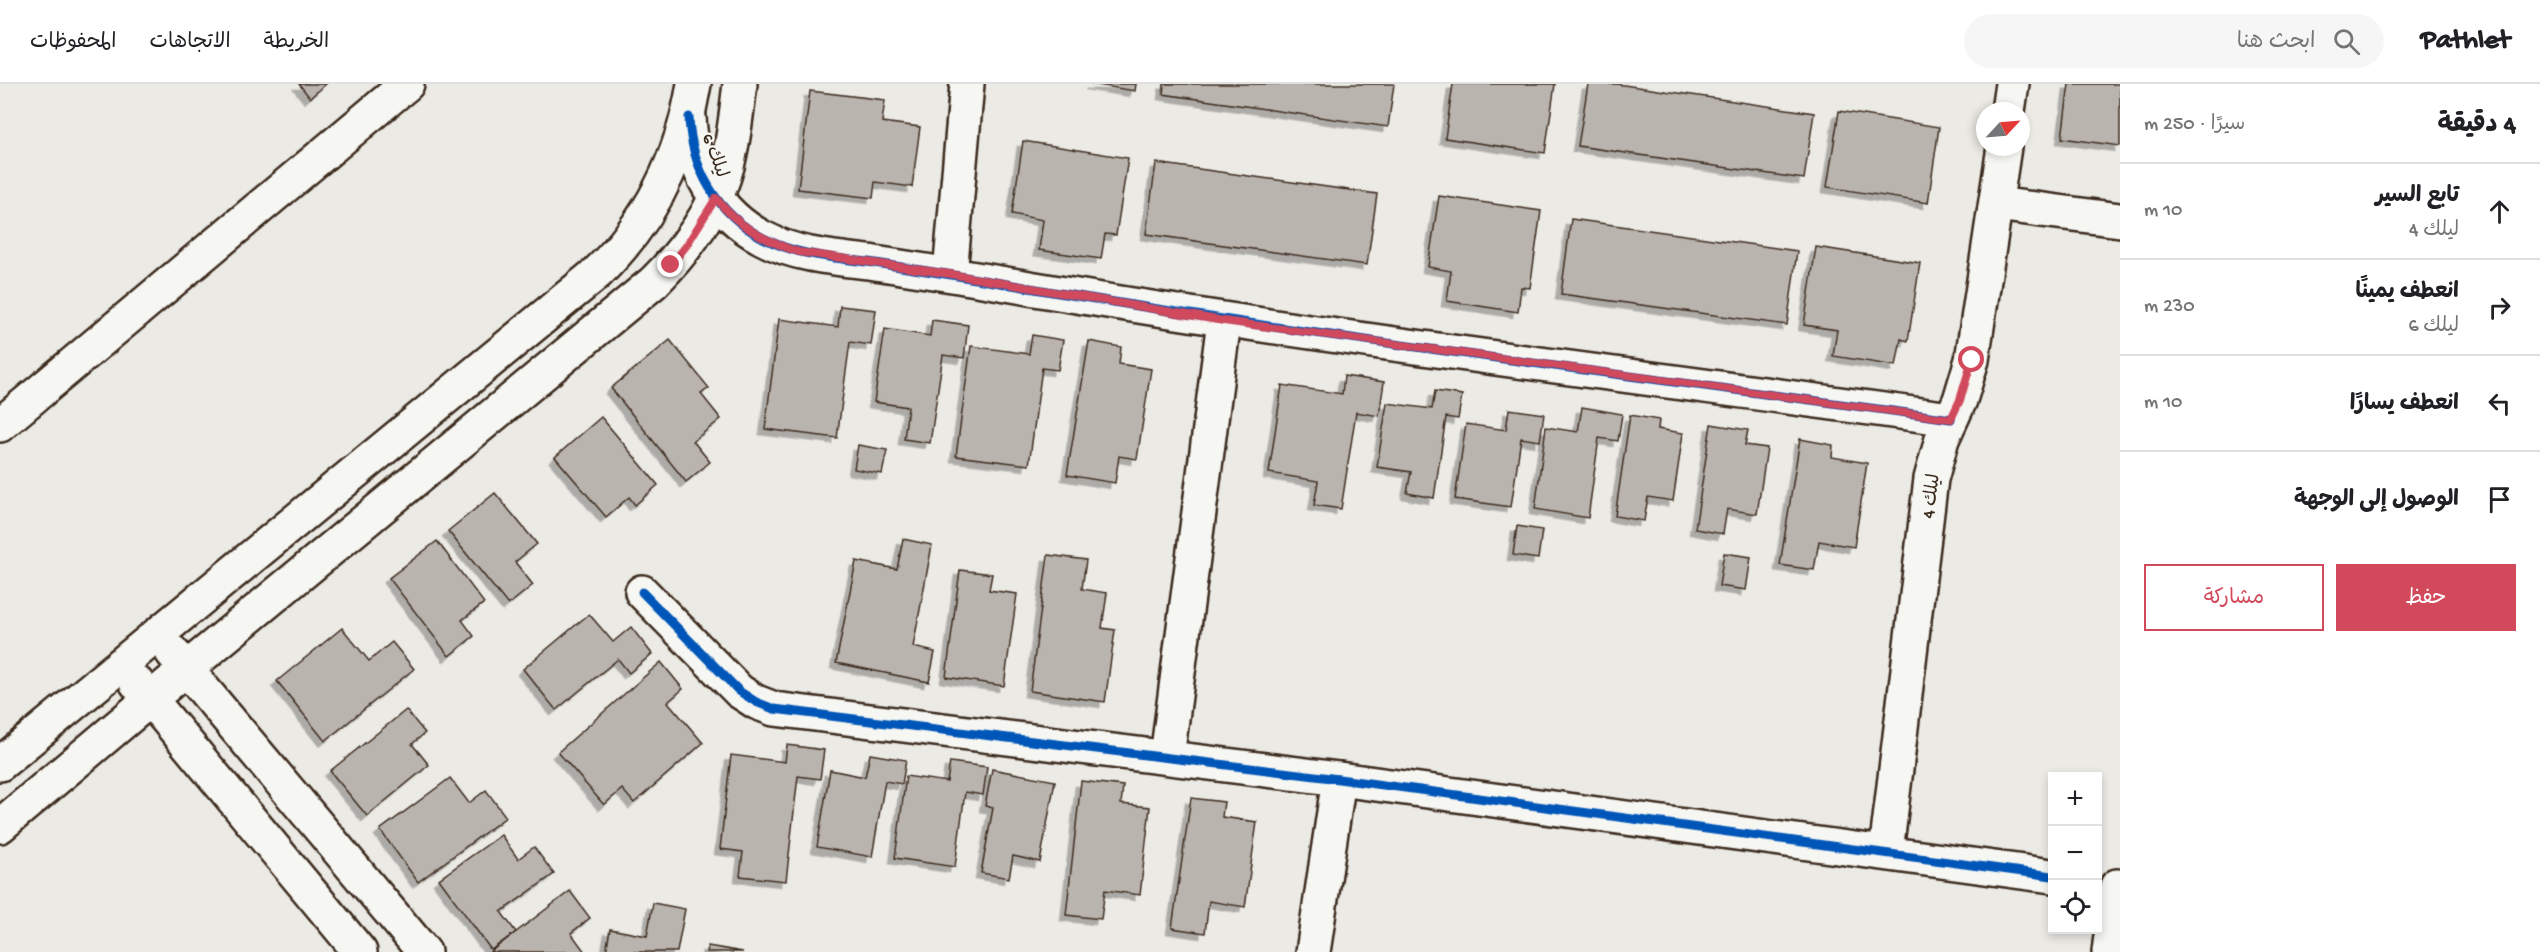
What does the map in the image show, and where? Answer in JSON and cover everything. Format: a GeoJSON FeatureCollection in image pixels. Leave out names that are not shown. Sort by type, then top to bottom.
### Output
{"type":"FeatureCollection","features":[{"type":"Feature","properties":{"kind":"street"},"geometry":{"type":"LineString","coordinates":[[0,425],[408,84]]}},
{"type":"Feature","properties":{"kind":"street"},"geometry":{"type":"LineString","coordinates":[[0,764],[597,273],[617,254],[641,223],[668,177],[689,117],[694,84]]}},
{"type":"Feature","properties":{"kind":"street"},"geometry":{"type":"LineString","coordinates":[[0,826],[654,282],[686,246],[716,198],[730,154],[740,84]]}},
{"type":"Feature","properties":{"kind":"street"},"geometry":{"type":"LineString","coordinates":[[950,274],[967,84]]}},
{"type":"Feature","properties":{"kind":"street"},"geometry":{"type":"LineString","coordinates":[[2009,102],[2012,84]]}},
{"type":"Feature","properties":{"kind":"street","name":"ليلك 6"},"geometry":{"type":"LineString","coordinates":[[689,117],[694,152],[706,184],[726,212],[743,226],[778,245],[799,252],[950,274],[1224,321],[1951,419]]}},
{"type":"Feature","properties":{"kind":"street","name":"ليلك 4"},"geometry":{"type":"LineString","coordinates":[[1886,852],[1931,479],[1942,439],[1960,400],[1972,360],[2003,156]]}},
{"type":"Feature","properties":{"kind":"street"},"geometry":{"type":"LineString","coordinates":[[1996,204],[2120,220]]}},
{"type":"Feature","properties":{"kind":"street"},"geometry":{"type":"LineString","coordinates":[[1167,757],[1224,321]]}},
{"type":"Feature","properties":{"kind":"street"},"geometry":{"type":"LineString","coordinates":[[642,592],[739,691],[756,702],[774,709],[1339,779],[2048,875]]}},
{"type":"Feature","properties":{"kind":"street"},"geometry":{"type":"LineString","coordinates":[[157,635],[424,952]]}},
{"type":"Feature","properties":{"kind":"street"},"geometry":{"type":"LineString","coordinates":[[121,665],[360,952]]}},
{"type":"Feature","properties":{"kind":"street"},"geometry":{"type":"LineString","coordinates":[[1313,952],[1339,779]]}},
{"type":"Feature","properties":{"kind":"street"},"geometry":{"type":"LineString","coordinates":[[2109,952],[2112,885]]}},
{"type":"Feature","properties":{"kind":"building"},"geometry":{"type":"Polygon","coordinates":[[[299,84],[326,84],[310,98],[299,84]]]}},
{"type":"Feature","properties":{"kind":"building"},"geometry":{"type":"Polygon","coordinates":[[[1091,84],[1136,84],[1135,91],[1091,84]]]}},
{"type":"Feature","properties":{"kind":"building"},"geometry":{"type":"Polygon","coordinates":[[[1164,84],[1394,84],[1388,127],[1163,94],[1164,84]]]}},
{"type":"Feature","properties":{"kind":"building"},"geometry":{"type":"Polygon","coordinates":[[[1453,84],[1555,84],[1545,153],[1445,138],[1453,84]]]}},
{"type":"Feature","properties":{"kind":"building"},"geometry":{"type":"Polygon","coordinates":[[[1588,84],[1617,84],[1814,113],[1804,179],[1578,146],[1588,84]]]}},
{"type":"Feature","properties":{"kind":"building"},"geometry":{"type":"Polygon","coordinates":[[[2069,84],[2120,84],[2120,146],[2062,138],[2069,84]]]}},
{"type":"Feature","properties":{"kind":"building"},"geometry":{"type":"Polygon","coordinates":[[[810,91],[885,100],[882,122],[920,127],[912,187],[875,182],[873,198],[798,189],[810,91]]]}},
{"type":"Feature","properties":{"kind":"building"},"geometry":{"type":"Polygon","coordinates":[[[1839,111],[1939,127],[1928,203],[1827,187],[1839,111]]]}},
{"type":"Feature","properties":{"kind":"building"},"geometry":{"type":"Polygon","coordinates":[[[1023,141],[1128,158],[1116,235],[1105,234],[1101,259],[1039,250],[1043,220],[1012,214],[1023,141]]]}},
{"type":"Feature","properties":{"kind":"building"},"geometry":{"type":"Polygon","coordinates":[[[1156,163],[1377,194],[1367,265],[1146,234],[1156,163]]]}},
{"type":"Feature","properties":{"kind":"building"},"geometry":{"type":"Polygon","coordinates":[[[1439,196],[1541,211],[1530,288],[1521,287],[1518,312],[1447,301],[1451,271],[1428,267],[1439,196]]]}},
{"type":"Feature","properties":{"kind":"building"},"geometry":{"type":"Polygon","coordinates":[[[1571,219],[1797,251],[1787,325],[1561,294],[1571,219]]]}},
{"type":"Feature","properties":{"kind":"building"},"geometry":{"type":"Polygon","coordinates":[[[1816,247],[1920,263],[1908,341],[1901,339],[1896,366],[1833,356],[1837,330],[1804,325],[1816,247]]]}},
{"type":"Feature","properties":{"kind":"building"},"geometry":{"type":"Polygon","coordinates":[[[840,306],[876,310],[871,345],[850,342],[837,438],[765,429],[779,319],[838,327],[840,306]]]}},
{"type":"Feature","properties":{"kind":"building"},"geometry":{"type":"Polygon","coordinates":[[[932,320],[968,325],[964,358],[943,355],[930,443],[904,439],[908,407],[874,402],[885,329],[930,336],[932,320]]]}},
{"type":"Feature","properties":{"kind":"building"},"geometry":{"type":"Polygon","coordinates":[[[1032,335],[1063,340],[1058,370],[1042,368],[1029,465],[956,456],[971,346],[1029,354],[1032,335]]]}},
{"type":"Feature","properties":{"kind":"building"},"geometry":{"type":"Polygon","coordinates":[[[670,340],[709,388],[701,394],[721,419],[693,441],[710,462],[686,482],[611,388],[670,340]]]}},
{"type":"Feature","properties":{"kind":"building"},"geometry":{"type":"Polygon","coordinates":[[[1089,341],[1121,347],[1119,364],[1151,369],[1137,459],[1119,456],[1115,483],[1067,475],[1089,341]]]}},
{"type":"Feature","properties":{"kind":"building"},"geometry":{"type":"Polygon","coordinates":[[[1344,376],[1384,382],[1379,416],[1356,412],[1341,509],[1314,505],[1318,481],[1269,473],[1282,385],[1342,394],[1344,376]]]}},
{"type":"Feature","properties":{"kind":"building"},"geometry":{"type":"Polygon","coordinates":[[[1435,391],[1462,395],[1458,419],[1446,417],[1434,498],[1407,493],[1411,472],[1377,467],[1387,403],[1432,409],[1435,391]]]}},
{"type":"Feature","properties":{"kind":"building"},"geometry":{"type":"Polygon","coordinates":[[[1582,407],[1622,414],[1618,441],[1599,438],[1588,518],[1535,509],[1546,427],[1578,432],[1582,407]]]}},
{"type":"Feature","properties":{"kind":"building"},"geometry":{"type":"Polygon","coordinates":[[[1509,409],[1544,414],[1540,441],[1521,438],[1511,507],[1455,499],[1466,424],[1506,430],[1509,409]]]}},
{"type":"Feature","properties":{"kind":"building"},"geometry":{"type":"Polygon","coordinates":[[[1630,415],[1659,420],[1658,429],[1683,433],[1673,501],[1648,497],[1644,521],[1615,516],[1630,415]]]}},
{"type":"Feature","properties":{"kind":"building"},"geometry":{"type":"Polygon","coordinates":[[[601,417],[658,485],[635,505],[629,497],[606,517],[555,457],[601,417]]]}},
{"type":"Feature","properties":{"kind":"building"},"geometry":{"type":"Polygon","coordinates":[[[1711,424],[1748,430],[1745,445],[1767,448],[1757,514],[1727,509],[1723,534],[1695,529],[1711,424]]]}},
{"type":"Feature","properties":{"kind":"building"},"geometry":{"type":"Polygon","coordinates":[[[1800,439],[1833,445],[1832,457],[1867,463],[1854,547],[1819,541],[1814,570],[1780,565],[1800,439]]]}},
{"type":"Feature","properties":{"kind":"building"},"geometry":{"type":"Polygon","coordinates":[[[858,445],[887,450],[882,474],[854,469],[858,445]]]}},
{"type":"Feature","properties":{"kind":"building"},"geometry":{"type":"Polygon","coordinates":[[[495,493],[537,544],[515,562],[533,585],[508,605],[448,531],[495,493]]]}},
{"type":"Feature","properties":{"kind":"building"},"geometry":{"type":"Polygon","coordinates":[[[1517,526],[1542,530],[1538,559],[1513,555],[1517,526]]]}},
{"type":"Feature","properties":{"kind":"building"},"geometry":{"type":"Polygon","coordinates":[[[903,539],[932,545],[913,647],[935,652],[929,682],[836,663],[856,561],[897,569],[903,539]]]}},
{"type":"Feature","properties":{"kind":"building"},"geometry":{"type":"Polygon","coordinates":[[[437,541],[484,603],[462,620],[474,636],[449,656],[389,578],[437,541]]]}},
{"type":"Feature","properties":{"kind":"building"},"geometry":{"type":"Polygon","coordinates":[[[1724,553],[1751,557],[1746,590],[1719,586],[1724,553]]]}},
{"type":"Feature","properties":{"kind":"building"},"geometry":{"type":"Polygon","coordinates":[[[1048,555],[1086,560],[1082,589],[1107,593],[1102,628],[1115,630],[1105,702],[1030,691],[1048,555]]]}},
{"type":"Feature","properties":{"kind":"building"},"geometry":{"type":"Polygon","coordinates":[[[960,570],[992,574],[989,590],[1017,594],[1004,686],[946,677],[960,570]]]}},
{"type":"Feature","properties":{"kind":"building"},"geometry":{"type":"Polygon","coordinates":[[[589,614],[613,642],[631,627],[652,654],[629,673],[618,659],[556,710],[523,669],[589,614]]]}},
{"type":"Feature","properties":{"kind":"building"},"geometry":{"type":"Polygon","coordinates":[[[342,628],[369,661],[392,642],[414,669],[325,741],[277,681],[342,628]]]}},
{"type":"Feature","properties":{"kind":"building"},"geometry":{"type":"Polygon","coordinates":[[[661,662],[683,689],[668,702],[703,743],[634,803],[622,789],[604,805],[558,752],[661,662]]]}},
{"type":"Feature","properties":{"kind":"building"},"geometry":{"type":"Polygon","coordinates":[[[406,710],[425,733],[412,744],[429,765],[367,816],[330,771],[406,710]]]}},
{"type":"Feature","properties":{"kind":"building"},"geometry":{"type":"Polygon","coordinates":[[[787,745],[824,750],[820,779],[798,776],[786,881],[740,876],[743,852],[720,849],[731,755],[785,762],[787,745]]]}},
{"type":"Feature","properties":{"kind":"building"},"geometry":{"type":"Polygon","coordinates":[[[870,754],[906,760],[902,784],[885,781],[872,857],[817,847],[830,770],[865,777],[870,754]]]}},
{"type":"Feature","properties":{"kind":"building"},"geometry":{"type":"Polygon","coordinates":[[[950,762],[987,767],[983,795],[965,792],[955,867],[895,858],[906,776],[947,782],[950,762]]]}},
{"type":"Feature","properties":{"kind":"building"},"geometry":{"type":"Polygon","coordinates":[[[992,769],[1055,781],[1040,862],[1013,856],[1009,878],[981,873],[993,808],[985,806],[992,769]]]}},
{"type":"Feature","properties":{"kind":"building"},"geometry":{"type":"Polygon","coordinates":[[[450,778],[469,803],[486,790],[506,817],[418,882],[380,830],[450,778]]]}},
{"type":"Feature","properties":{"kind":"building"},"geometry":{"type":"Polygon","coordinates":[[[1081,781],[1123,786],[1121,804],[1150,807],[1140,895],[1105,890],[1101,919],[1066,915],[1081,781]]]}},
{"type":"Feature","properties":{"kind":"building"},"geometry":{"type":"Polygon","coordinates":[[[1191,798],[1224,802],[1222,817],[1257,822],[1245,907],[1209,901],[1205,933],[1172,928],[1191,798]]]}},
{"type":"Feature","properties":{"kind":"building"},"geometry":{"type":"Polygon","coordinates":[[[501,835],[518,859],[534,847],[554,874],[501,912],[516,932],[491,950],[439,879],[501,835]]]}},
{"type":"Feature","properties":{"kind":"building"},"geometry":{"type":"Polygon","coordinates":[[[570,891],[590,918],[571,933],[585,952],[490,952],[570,891]]]}},
{"type":"Feature","properties":{"kind":"building"},"geometry":{"type":"Polygon","coordinates":[[[653,903],[685,909],[677,952],[606,952],[610,929],[647,936],[653,903]]]}},
{"type":"Feature","properties":{"kind":"building"},"geometry":{"type":"Polygon","coordinates":[[[708,946],[743,952],[707,952],[708,946]]]}},
{"type":"Feature","properties":{"kind":"cycle path"},"geometry":{"type":"LineString","coordinates":[[689,117],[691,136],[701,171],[709,188],[720,203],[732,216],[763,238],[803,253],[1374,341],[1951,419]]}},
{"type":"Feature","properties":{"kind":"cycle path"},"geometry":{"type":"LineString","coordinates":[[642,592],[739,691],[756,702],[774,709],[1339,779],[2048,875]]}},
{"type":"Feature","properties":{"kind":"route"},"geometry":{"type":"LineString","coordinates":[[671,265],[686,246],[716,198],[726,212],[743,226],[760,237],[799,252],[950,274],[1224,321],[1951,419],[1960,400],[1972,360]]}}]}
